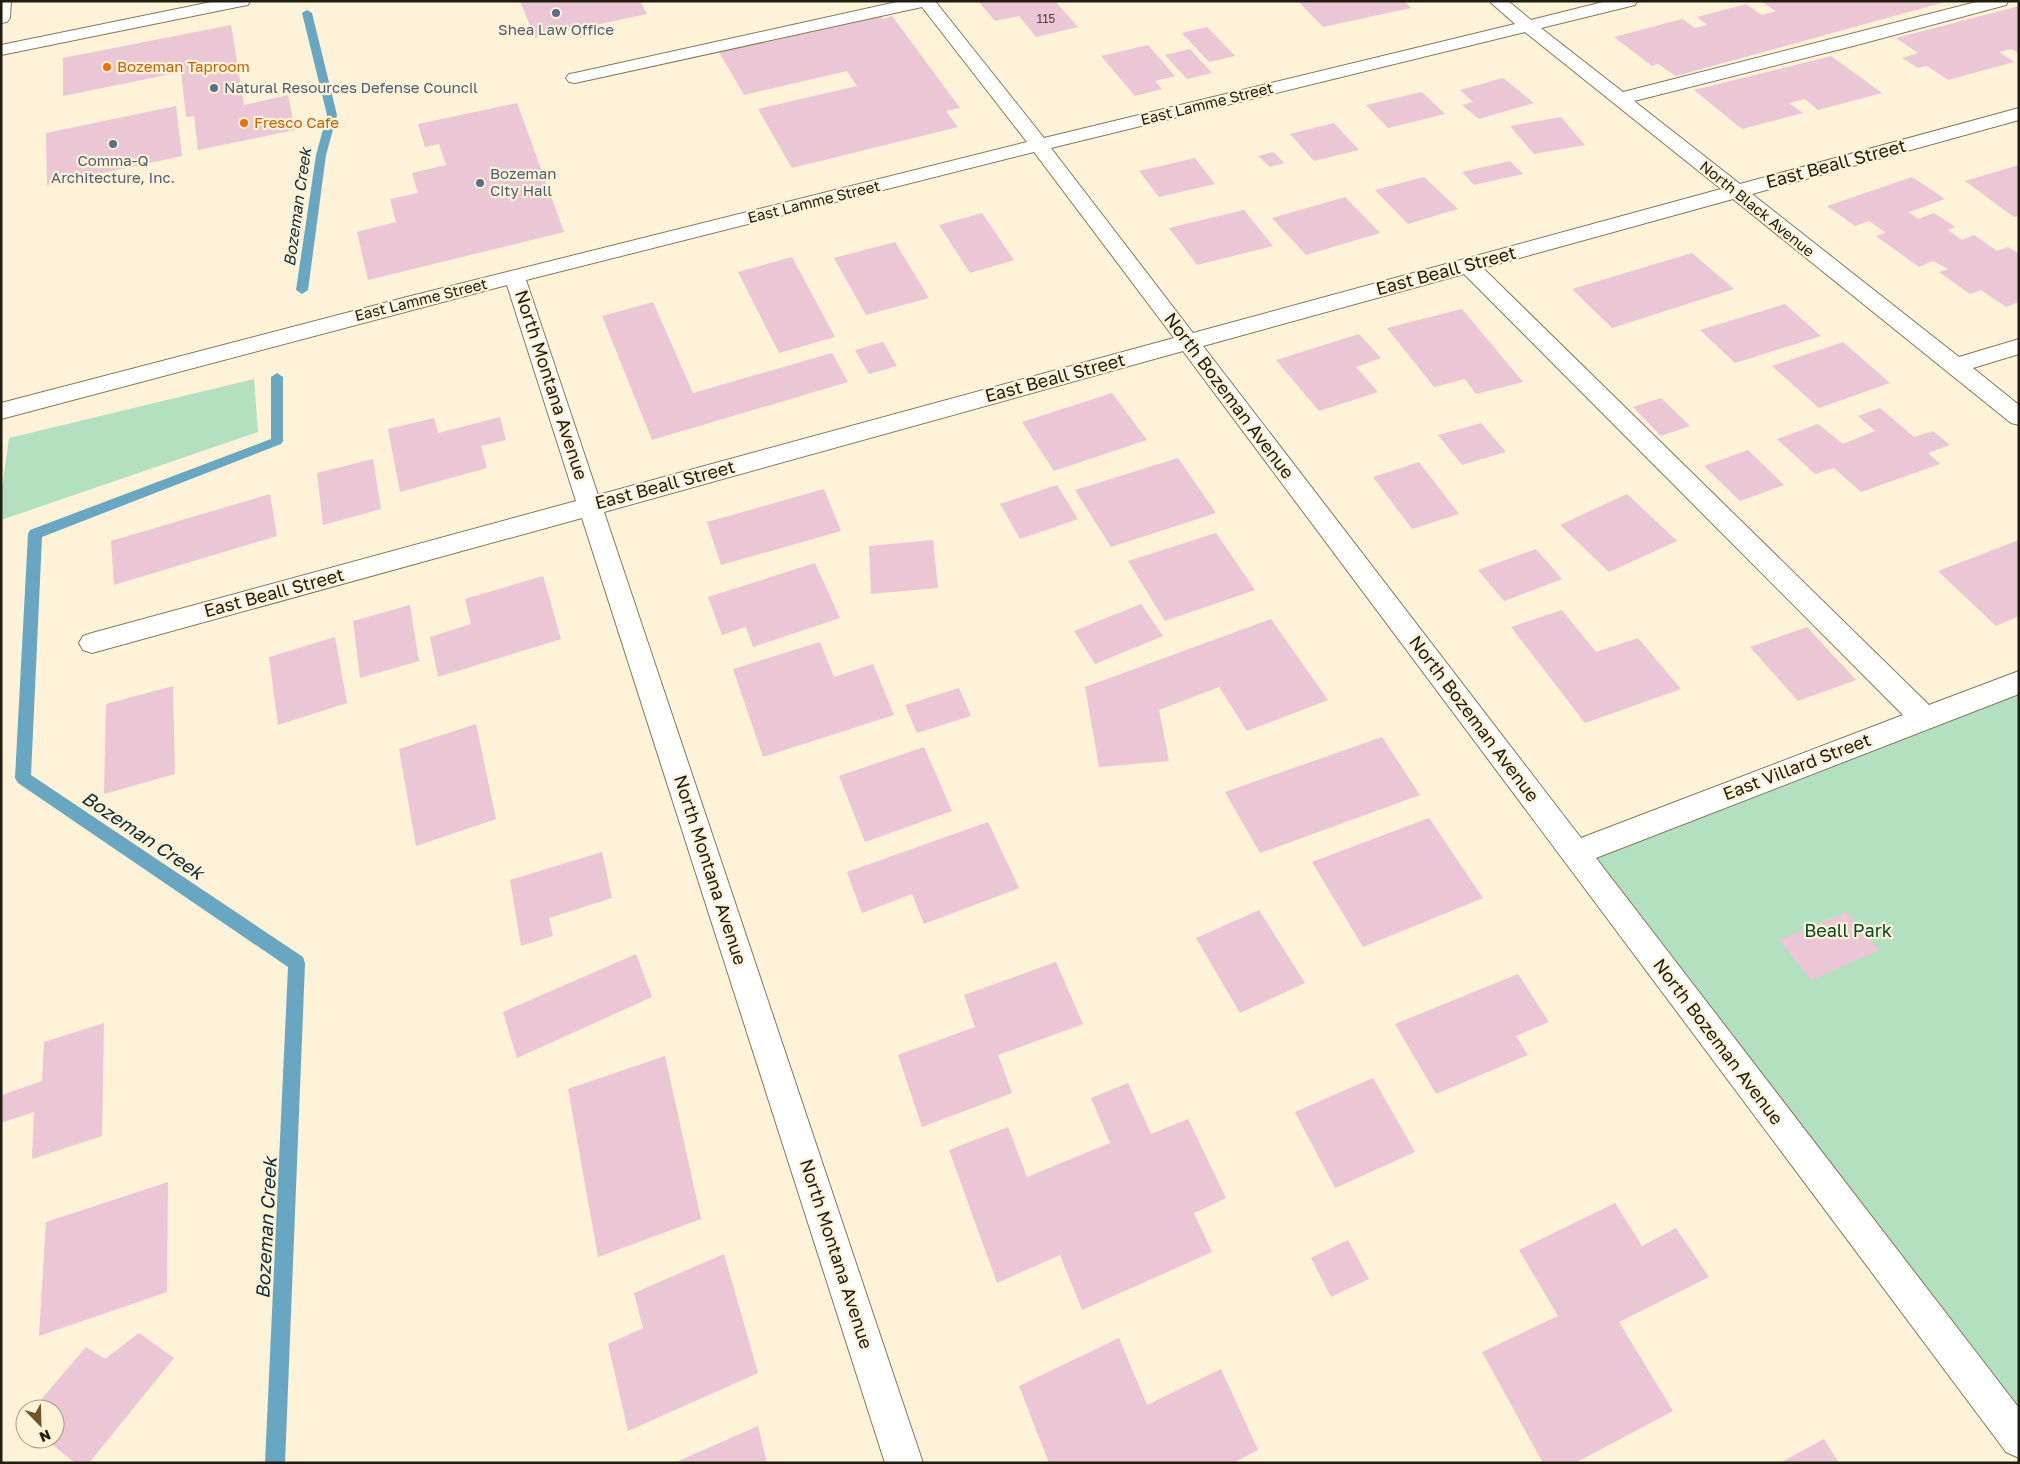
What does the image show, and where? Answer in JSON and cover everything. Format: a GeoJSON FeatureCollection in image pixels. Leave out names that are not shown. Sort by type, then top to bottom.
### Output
{"type":"FeatureCollection","features":[{"type":"Feature","properties":{"kind":"street"},"geometry":{"type":"LineString","coordinates":[[1,18],[3,1]]}},
{"type":"Feature","properties":{"kind":"street"},"geometry":{"type":"LineString","coordinates":[[1,50],[242,1]]}},
{"type":"Feature","properties":{"kind":"street"},"geometry":{"type":"LineString","coordinates":[[574,78],[925,1]]}},
{"type":"Feature","properties":{"kind":"street","name":"North Bozeman Avenue"},"geometry":{"type":"LineString","coordinates":[[925,1],[1039,145],[2019,1439]]}},
{"type":"Feature","properties":{"kind":"street","name":"North Black Avenue"},"geometry":{"type":"LineString","coordinates":[[1497,1],[2019,416]]}},
{"type":"Feature","properties":{"kind":"street","name":"East Lamme Street"},"geometry":{"type":"LineString","coordinates":[[1,411],[282,335],[515,276],[1039,145],[1629,1]]}},
{"type":"Feature","properties":{"kind":"street"},"geometry":{"type":"LineString","coordinates":[[1619,99],[1847,42],[2000,1]]}},
{"type":"Feature","properties":{"kind":"street","name":"East Beall Street"},"geometry":{"type":"LineString","coordinates":[[92,643],[2019,114]]}},
{"type":"Feature","properties":{"kind":"street"},"geometry":{"type":"LineString","coordinates":[[1468,265],[1924,718]]}},
{"type":"Feature","properties":{"kind":"street","name":"North Montana Avenue"},"geometry":{"type":"LineString","coordinates":[[515,276],[904,1463]]}},
{"type":"Feature","properties":{"kind":"street"},"geometry":{"type":"LineString","coordinates":[[1955,366],[2019,346]]}},
{"type":"Feature","properties":{"kind":"street","name":"East Villard Street"},"geometry":{"type":"LineString","coordinates":[[1576,853],[2019,682]]}},
{"type":"Feature","properties":{"kind":"green space"},"geometry":{"type":"Polygon","coordinates":[[[254,379],[258,432],[1,520],[1,495],[9,438],[254,379]]]}},
{"type":"Feature","properties":{"kind":"green space","name":"Beall Park"},"geometry":{"type":"Polygon","coordinates":[[[2019,684],[2019,1439],[1576,853],[2019,684]]]}},
{"type":"Feature","properties":{"kind":"building","name":"Shea Law Office"},"geometry":{"type":"Polygon","coordinates":[[[520,1],[640,1],[647,14],[535,38],[520,1]]]}},
{"type":"Feature","properties":{"kind":"building"},"geometry":{"type":"Polygon","coordinates":[[[978,1],[1055,1],[1078,27],[1036,37],[1019,16],[995,21],[978,1]]]}},
{"type":"Feature","properties":{"kind":"building"},"geometry":{"type":"Polygon","coordinates":[[[1404,1],[1411,8],[1323,27],[1299,2],[1404,1]]]}},
{"type":"Feature","properties":{"kind":"building"},"geometry":{"type":"Polygon","coordinates":[[[1762,2],[1945,2],[1676,76],[1658,64],[1652,66],[1614,37],[1682,19],[1695,28],[1707,25],[1697,17],[1746,4],[1762,15],[1776,11],[1762,2]]]}},
{"type":"Feature","properties":{"kind":"building"},"geometry":{"type":"Polygon","coordinates":[[[2019,6],[2019,54],[2012,49],[1999,52],[2014,62],[1948,80],[1927,66],[1918,68],[1902,58],[1918,53],[1896,38],[2019,6]]]}},
{"type":"Feature","properties":{"kind":"building"},"geometry":{"type":"Polygon","coordinates":[[[880,15],[883,19],[892,16],[960,108],[946,111],[958,127],[792,168],[758,109],[857,86],[847,71],[744,95],[719,52],[880,15]]]}},
{"type":"Feature","properties":{"kind":"building"},"geometry":{"type":"Polygon","coordinates":[[[231,25],[244,105],[288,95],[295,130],[198,150],[194,116],[186,117],[181,72],[63,96],[63,58],[231,25]]]}},
{"type":"Feature","properties":{"kind":"building"},"geometry":{"type":"Polygon","coordinates":[[[1207,27],[1235,56],[1209,62],[1182,33],[1207,27]]]}},
{"type":"Feature","properties":{"kind":"building"},"geometry":{"type":"Polygon","coordinates":[[[1148,45],[1175,76],[1155,81],[1162,89],[1135,96],[1101,56],[1148,45]]]}},
{"type":"Feature","properties":{"kind":"building"},"geometry":{"type":"Polygon","coordinates":[[[1190,49],[1212,73],[1187,79],[1165,55],[1190,49]]]}},
{"type":"Feature","properties":{"kind":"building"},"geometry":{"type":"Polygon","coordinates":[[[1831,56],[1882,93],[1818,110],[1805,99],[1789,103],[1803,113],[1742,129],[1694,90],[1831,56]]]}},
{"type":"Feature","properties":{"kind":"building"},"geometry":{"type":"Polygon","coordinates":[[[1503,78],[1534,103],[1479,119],[1462,105],[1473,102],[1460,90],[1503,78]]]}},
{"type":"Feature","properties":{"kind":"building"},"geometry":{"type":"Polygon","coordinates":[[[1422,92],[1445,114],[1388,128],[1366,105],[1422,92]]]}},
{"type":"Feature","properties":{"kind":"building","name":"Bozeman City Hall"},"geometry":{"type":"Polygon","coordinates":[[[517,103],[564,232],[368,280],[357,232],[396,222],[390,199],[418,193],[412,173],[446,165],[439,144],[425,147],[418,124],[517,103]]]}},
{"type":"Feature","properties":{"kind":"building","name":"Comma-Q Architecture, Inc."},"geometry":{"type":"Polygon","coordinates":[[[176,106],[182,156],[47,185],[46,133],[176,106]]]}},
{"type":"Feature","properties":{"kind":"building"},"geometry":{"type":"Polygon","coordinates":[[[1561,117],[1585,145],[1534,154],[1510,126],[1561,117]]]}},
{"type":"Feature","properties":{"kind":"building"},"geometry":{"type":"Polygon","coordinates":[[[1334,123],[1359,150],[1314,161],[1290,134],[1334,123]]]}},
{"type":"Feature","properties":{"kind":"building"},"geometry":{"type":"Polygon","coordinates":[[[1273,152],[1284,163],[1270,167],[1258,156],[1273,152]]]}},
{"type":"Feature","properties":{"kind":"building"},"geometry":{"type":"Polygon","coordinates":[[[1195,158],[1215,184],[1159,197],[1139,171],[1195,158]]]}},
{"type":"Feature","properties":{"kind":"building"},"geometry":{"type":"Polygon","coordinates":[[[1510,161],[1523,174],[1474,185],[1462,172],[1510,161]]]}},
{"type":"Feature","properties":{"kind":"building"},"geometry":{"type":"Polygon","coordinates":[[[2019,165],[2019,216],[2014,217],[1965,181],[2019,165]]]}},
{"type":"Feature","properties":{"kind":"building"},"geometry":{"type":"Polygon","coordinates":[[[1424,177],[1458,209],[1408,224],[1375,190],[1424,177]]]}},
{"type":"Feature","properties":{"kind":"building"},"geometry":{"type":"Polygon","coordinates":[[[1912,177],[1945,199],[1909,212],[1918,219],[1934,213],[1955,227],[1948,230],[1962,240],[1974,235],[1997,251],[2008,247],[2019,254],[2019,302],[2006,307],[1981,290],[1970,294],[1939,272],[1948,269],[1933,261],[1919,267],[1876,236],[1886,233],[1869,221],[1855,226],[1827,206],[1912,177]]]}},
{"type":"Feature","properties":{"kind":"building"},"geometry":{"type":"Polygon","coordinates":[[[1345,197],[1380,233],[1306,255],[1272,218],[1345,197]]]}},
{"type":"Feature","properties":{"kind":"building"},"geometry":{"type":"Polygon","coordinates":[[[1244,210],[1273,246],[1197,265],[1169,228],[1244,210]]]}},
{"type":"Feature","properties":{"kind":"building"},"geometry":{"type":"Polygon","coordinates":[[[982,213],[1014,260],[970,273],[939,225],[982,213]]]}},
{"type":"Feature","properties":{"kind":"building"},"geometry":{"type":"Polygon","coordinates":[[[895,242],[929,298],[866,315],[834,258],[895,242]]]}},
{"type":"Feature","properties":{"kind":"building"},"geometry":{"type":"Polygon","coordinates":[[[1692,253],[1734,289],[1612,328],[1572,289],[1692,253]]]}},
{"type":"Feature","properties":{"kind":"building"},"geometry":{"type":"Polygon","coordinates":[[[792,257],[835,337],[779,353],[738,272],[792,257]]]}},
{"type":"Feature","properties":{"kind":"building"},"geometry":{"type":"Polygon","coordinates":[[[653,302],[693,393],[832,353],[848,382],[652,440],[602,316],[653,302]]]}},
{"type":"Feature","properties":{"kind":"building"},"geometry":{"type":"Polygon","coordinates":[[[1785,304],[1821,336],[1735,363],[1700,330],[1785,304]]]}},
{"type":"Feature","properties":{"kind":"building"},"geometry":{"type":"Polygon","coordinates":[[[1462,309],[1523,382],[1476,394],[1465,379],[1434,387],[1387,328],[1462,309]]]}},
{"type":"Feature","properties":{"kind":"building"},"geometry":{"type":"Polygon","coordinates":[[[1359,334],[1381,358],[1356,367],[1378,392],[1319,411],[1276,360],[1359,334]]]}},
{"type":"Feature","properties":{"kind":"building"},"geometry":{"type":"Polygon","coordinates":[[[883,342],[897,366],[869,374],[855,350],[883,342]]]}},
{"type":"Feature","properties":{"kind":"building"},"geometry":{"type":"Polygon","coordinates":[[[1843,342],[1890,383],[1819,408],[1772,366],[1843,342]]]}},
{"type":"Feature","properties":{"kind":"building"},"geometry":{"type":"Polygon","coordinates":[[[1112,393],[1147,440],[1054,471],[1022,422],[1112,393]]]}},
{"type":"Feature","properties":{"kind":"building"},"geometry":{"type":"Polygon","coordinates":[[[1661,398],[1690,426],[1661,436],[1633,407],[1661,398]]]}},
{"type":"Feature","properties":{"kind":"building"},"geometry":{"type":"Polygon","coordinates":[[[1880,408],[1914,437],[1933,431],[1950,445],[1928,453],[1940,464],[1861,492],[1834,468],[1815,474],[1777,439],[1818,424],[1843,444],[1875,431],[1858,416],[1880,408]]]}},
{"type":"Feature","properties":{"kind":"building"},"geometry":{"type":"Polygon","coordinates":[[[500,417],[506,440],[481,446],[487,468],[400,492],[388,429],[434,418],[438,433],[500,417]]]}},
{"type":"Feature","properties":{"kind":"building"},"geometry":{"type":"Polygon","coordinates":[[[1481,423],[1506,452],[1462,465],[1438,435],[1481,423]]]}},
{"type":"Feature","properties":{"kind":"building"},"geometry":{"type":"Polygon","coordinates":[[[1748,450],[1784,485],[1740,501],[1704,466],[1748,450]]]}},
{"type":"Feature","properties":{"kind":"building"},"geometry":{"type":"Polygon","coordinates":[[[1178,458],[1216,513],[1111,547],[1075,490],[1178,458]]]}},
{"type":"Feature","properties":{"kind":"building"},"geometry":{"type":"Polygon","coordinates":[[[373,459],[381,509],[323,525],[317,473],[373,459]]]}},
{"type":"Feature","properties":{"kind":"building"},"geometry":{"type":"Polygon","coordinates":[[[1419,462],[1459,514],[1412,529],[1373,477],[1419,462]]]}},
{"type":"Feature","properties":{"kind":"building"},"geometry":{"type":"Polygon","coordinates":[[[1057,485],[1078,519],[1020,539],[1000,504],[1057,485]]]}},
{"type":"Feature","properties":{"kind":"building"},"geometry":{"type":"Polygon","coordinates":[[[824,489],[841,531],[721,565],[707,522],[824,489]]]}},
{"type":"Feature","properties":{"kind":"building"},"geometry":{"type":"Polygon","coordinates":[[[270,494],[277,536],[114,585],[111,541],[270,494]]]}},
{"type":"Feature","properties":{"kind":"building"},"geometry":{"type":"Polygon","coordinates":[[[1627,494],[1677,541],[1609,572],[1560,525],[1627,494]]]}},
{"type":"Feature","properties":{"kind":"building"},"geometry":{"type":"Polygon","coordinates":[[[1216,533],[1255,590],[1165,621],[1128,561],[1216,533]]]}},
{"type":"Feature","properties":{"kind":"building"},"geometry":{"type":"Polygon","coordinates":[[[933,540],[938,588],[871,594],[869,546],[933,540]]]}},
{"type":"Feature","properties":{"kind":"building"},"geometry":{"type":"Polygon","coordinates":[[[2019,540],[2019,616],[1996,626],[1938,571],[2019,540]]]}},
{"type":"Feature","properties":{"kind":"building"},"geometry":{"type":"Polygon","coordinates":[[[1536,549],[1562,579],[1504,601],[1478,570],[1536,549]]]}},
{"type":"Feature","properties":{"kind":"building"},"geometry":{"type":"Polygon","coordinates":[[[815,563],[840,618],[753,647],[746,627],[722,635],[708,597],[815,563]]]}},
{"type":"Feature","properties":{"kind":"building"},"geometry":{"type":"Polygon","coordinates":[[[543,576],[561,639],[438,677],[430,637],[471,624],[465,599],[543,576]]]}},
{"type":"Feature","properties":{"kind":"building"},"geometry":{"type":"Polygon","coordinates":[[[1141,604],[1163,636],[1095,664],[1074,631],[1141,604]]]}},
{"type":"Feature","properties":{"kind":"building"},"geometry":{"type":"Polygon","coordinates":[[[410,605],[419,661],[360,678],[353,621],[410,605]]]}},
{"type":"Feature","properties":{"kind":"building"},"geometry":{"type":"Polygon","coordinates":[[[1562,610],[1596,652],[1638,638],[1681,689],[1585,723],[1511,627],[1562,610]]]}},
{"type":"Feature","properties":{"kind":"building"},"geometry":{"type":"Polygon","coordinates":[[[1271,619],[1328,700],[1247,731],[1219,687],[1159,710],[1169,761],[1099,767],[1085,687],[1271,619]]]}},
{"type":"Feature","properties":{"kind":"building"},"geometry":{"type":"Polygon","coordinates":[[[1807,627],[1856,680],[1798,701],[1750,647],[1807,627]]]}},
{"type":"Feature","properties":{"kind":"building"},"geometry":{"type":"Polygon","coordinates":[[[335,637],[347,703],[278,725],[269,657],[335,637]]]}},
{"type":"Feature","properties":{"kind":"building"},"geometry":{"type":"Polygon","coordinates":[[[820,642],[834,677],[873,664],[894,715],[763,757],[733,669],[820,642]]]}},
{"type":"Feature","properties":{"kind":"building"},"geometry":{"type":"Polygon","coordinates":[[[173,686],[175,774],[104,794],[106,704],[173,686]]]}},
{"type":"Feature","properties":{"kind":"building"},"geometry":{"type":"Polygon","coordinates":[[[959,688],[971,716],[917,733],[905,705],[959,688]]]}},
{"type":"Feature","properties":{"kind":"building"},"geometry":{"type":"Polygon","coordinates":[[[476,724],[496,819],[416,846],[399,749],[476,724]]]}},
{"type":"Feature","properties":{"kind":"building"},"geometry":{"type":"Polygon","coordinates":[[[1382,737],[1420,795],[1260,853],[1225,792],[1382,737]]]}},
{"type":"Feature","properties":{"kind":"building"},"geometry":{"type":"Polygon","coordinates":[[[924,747],[952,811],[865,842],[839,776],[924,747]]]}},
{"type":"Feature","properties":{"kind":"building"},"geometry":{"type":"Polygon","coordinates":[[[1429,818],[1483,898],[1363,947],[1312,862],[1429,818]]]}},
{"type":"Feature","properties":{"kind":"building"},"geometry":{"type":"Polygon","coordinates":[[[988,822],[1019,888],[924,924],[912,894],[862,913],[847,872],[988,822]]]}},
{"type":"Feature","properties":{"kind":"building"},"geometry":{"type":"Polygon","coordinates":[[[602,852],[612,898],[549,918],[553,936],[521,946],[510,880],[602,852]]]}},
{"type":"Feature","properties":{"kind":"building"},"geometry":{"type":"Polygon","coordinates":[[[1259,910],[1305,983],[1240,1013],[1196,938],[1259,910]]]}},
{"type":"Feature","properties":{"kind":"building"},"geometry":{"type":"Polygon","coordinates":[[[1846,912],[1879,950],[1811,980],[1779,940],[1846,912]]]}},
{"type":"Feature","properties":{"kind":"building"},"geometry":{"type":"Polygon","coordinates":[[[636,954],[652,997],[517,1058],[503,1012],[636,954]]]}},
{"type":"Feature","properties":{"kind":"building"},"geometry":{"type":"Polygon","coordinates":[[[1056,962],[1083,1024],[998,1055],[1012,1093],[922,1127],[898,1055],[975,1027],[964,995],[1056,962]]]}},
{"type":"Feature","properties":{"kind":"building"},"geometry":{"type":"Polygon","coordinates":[[[1518,974],[1549,1022],[1516,1036],[1528,1055],[1436,1094],[1395,1024],[1518,974]]]}},
{"type":"Feature","properties":{"kind":"building"},"geometry":{"type":"Polygon","coordinates":[[[104,1023],[102,1136],[32,1159],[34,1112],[1,1123],[2,1095],[42,1081],[44,1042],[104,1023]]]}},
{"type":"Feature","properties":{"kind":"building"},"geometry":{"type":"Polygon","coordinates":[[[665,1056],[701,1219],[598,1257],[568,1089],[665,1056]]]}},
{"type":"Feature","properties":{"kind":"building"},"geometry":{"type":"Polygon","coordinates":[[[1373,1078],[1415,1152],[1335,1188],[1295,1112],[1373,1078]]]}},
{"type":"Feature","properties":{"kind":"building"},"geometry":{"type":"Polygon","coordinates":[[[1128,1083],[1151,1134],[1188,1119],[1226,1198],[1194,1213],[1212,1252],[1082,1310],[1060,1255],[997,1283],[949,1150],[1008,1127],[1027,1177],[1110,1143],[1091,1098],[1128,1083]]]}},
{"type":"Feature","properties":{"kind":"building"},"geometry":{"type":"Polygon","coordinates":[[[168,1182],[167,1292],[39,1336],[46,1222],[168,1182]]]}},
{"type":"Feature","properties":{"kind":"building"},"geometry":{"type":"Polygon","coordinates":[[[1615,1203],[1642,1246],[1676,1228],[1709,1277],[1619,1322],[1673,1411],[1575,1463],[1543,1463],[1482,1352],[1558,1316],[1519,1250],[1615,1203]]]}},
{"type":"Feature","properties":{"kind":"building"},"geometry":{"type":"Polygon","coordinates":[[[1348,1240],[1369,1279],[1331,1297],[1311,1258],[1348,1240]]]}},
{"type":"Feature","properties":{"kind":"building"},"geometry":{"type":"Polygon","coordinates":[[[724,1254],[758,1373],[628,1431],[608,1344],[643,1328],[634,1293],[724,1254]]]}},
{"type":"Feature","properties":{"kind":"building"},"geometry":{"type":"Polygon","coordinates":[[[139,1333],[174,1358],[89,1463],[75,1463],[58,1449],[65,1449],[65,1399],[42,1399],[86,1347],[105,1359],[139,1333]]]}},
{"type":"Feature","properties":{"kind":"building"},"geometry":{"type":"Polygon","coordinates":[[[1119,1338],[1147,1405],[1221,1369],[1258,1450],[1233,1463],[1049,1463],[1019,1386],[1119,1338]]]}},
{"type":"Feature","properties":{"kind":"building"},"geometry":{"type":"Polygon","coordinates":[[[758,1426],[767,1463],[674,1463],[758,1426]]]}},
{"type":"Feature","properties":{"kind":"building"},"geometry":{"type":"Polygon","coordinates":[[[1824,1439],[1839,1463],[1780,1463],[1824,1439]]]}},
{"type":"Feature","properties":{"kind":"waterway","name":"Bozeman Creek"},"geometry":{"type":"LineString","coordinates":[[302,290],[321,155],[332,115],[307,13]]}},
{"type":"Feature","properties":{"kind":"waterway","name":"Bozeman Creek"},"geometry":{"type":"LineString","coordinates":[[275,1463],[297,963],[23,778],[35,534],[277,441],[277,377]]}},
{"type":"Feature","properties":{"kind":"place","name":"Shea Law Office"},"geometry":{"type":"Point","coordinates":[556,13]}},
{"type":"Feature","properties":{"kind":"place","name":"Bozeman Taproom"},"geometry":{"type":"Point","coordinates":[107,67]}},
{"type":"Feature","properties":{"kind":"place","name":"Natural Resources Defense Council"},"geometry":{"type":"Point","coordinates":[214,88]}},
{"type":"Feature","properties":{"kind":"place","name":"Fresco Cafe"},"geometry":{"type":"Point","coordinates":[244,123]}},
{"type":"Feature","properties":{"kind":"place","name":"Comma-Q Architecture, Inc."},"geometry":{"type":"Point","coordinates":[113,144]}},
{"type":"Feature","properties":{"kind":"place","name":"Bozeman City Hall"},"geometry":{"type":"Point","coordinates":[480,183]}}]}
